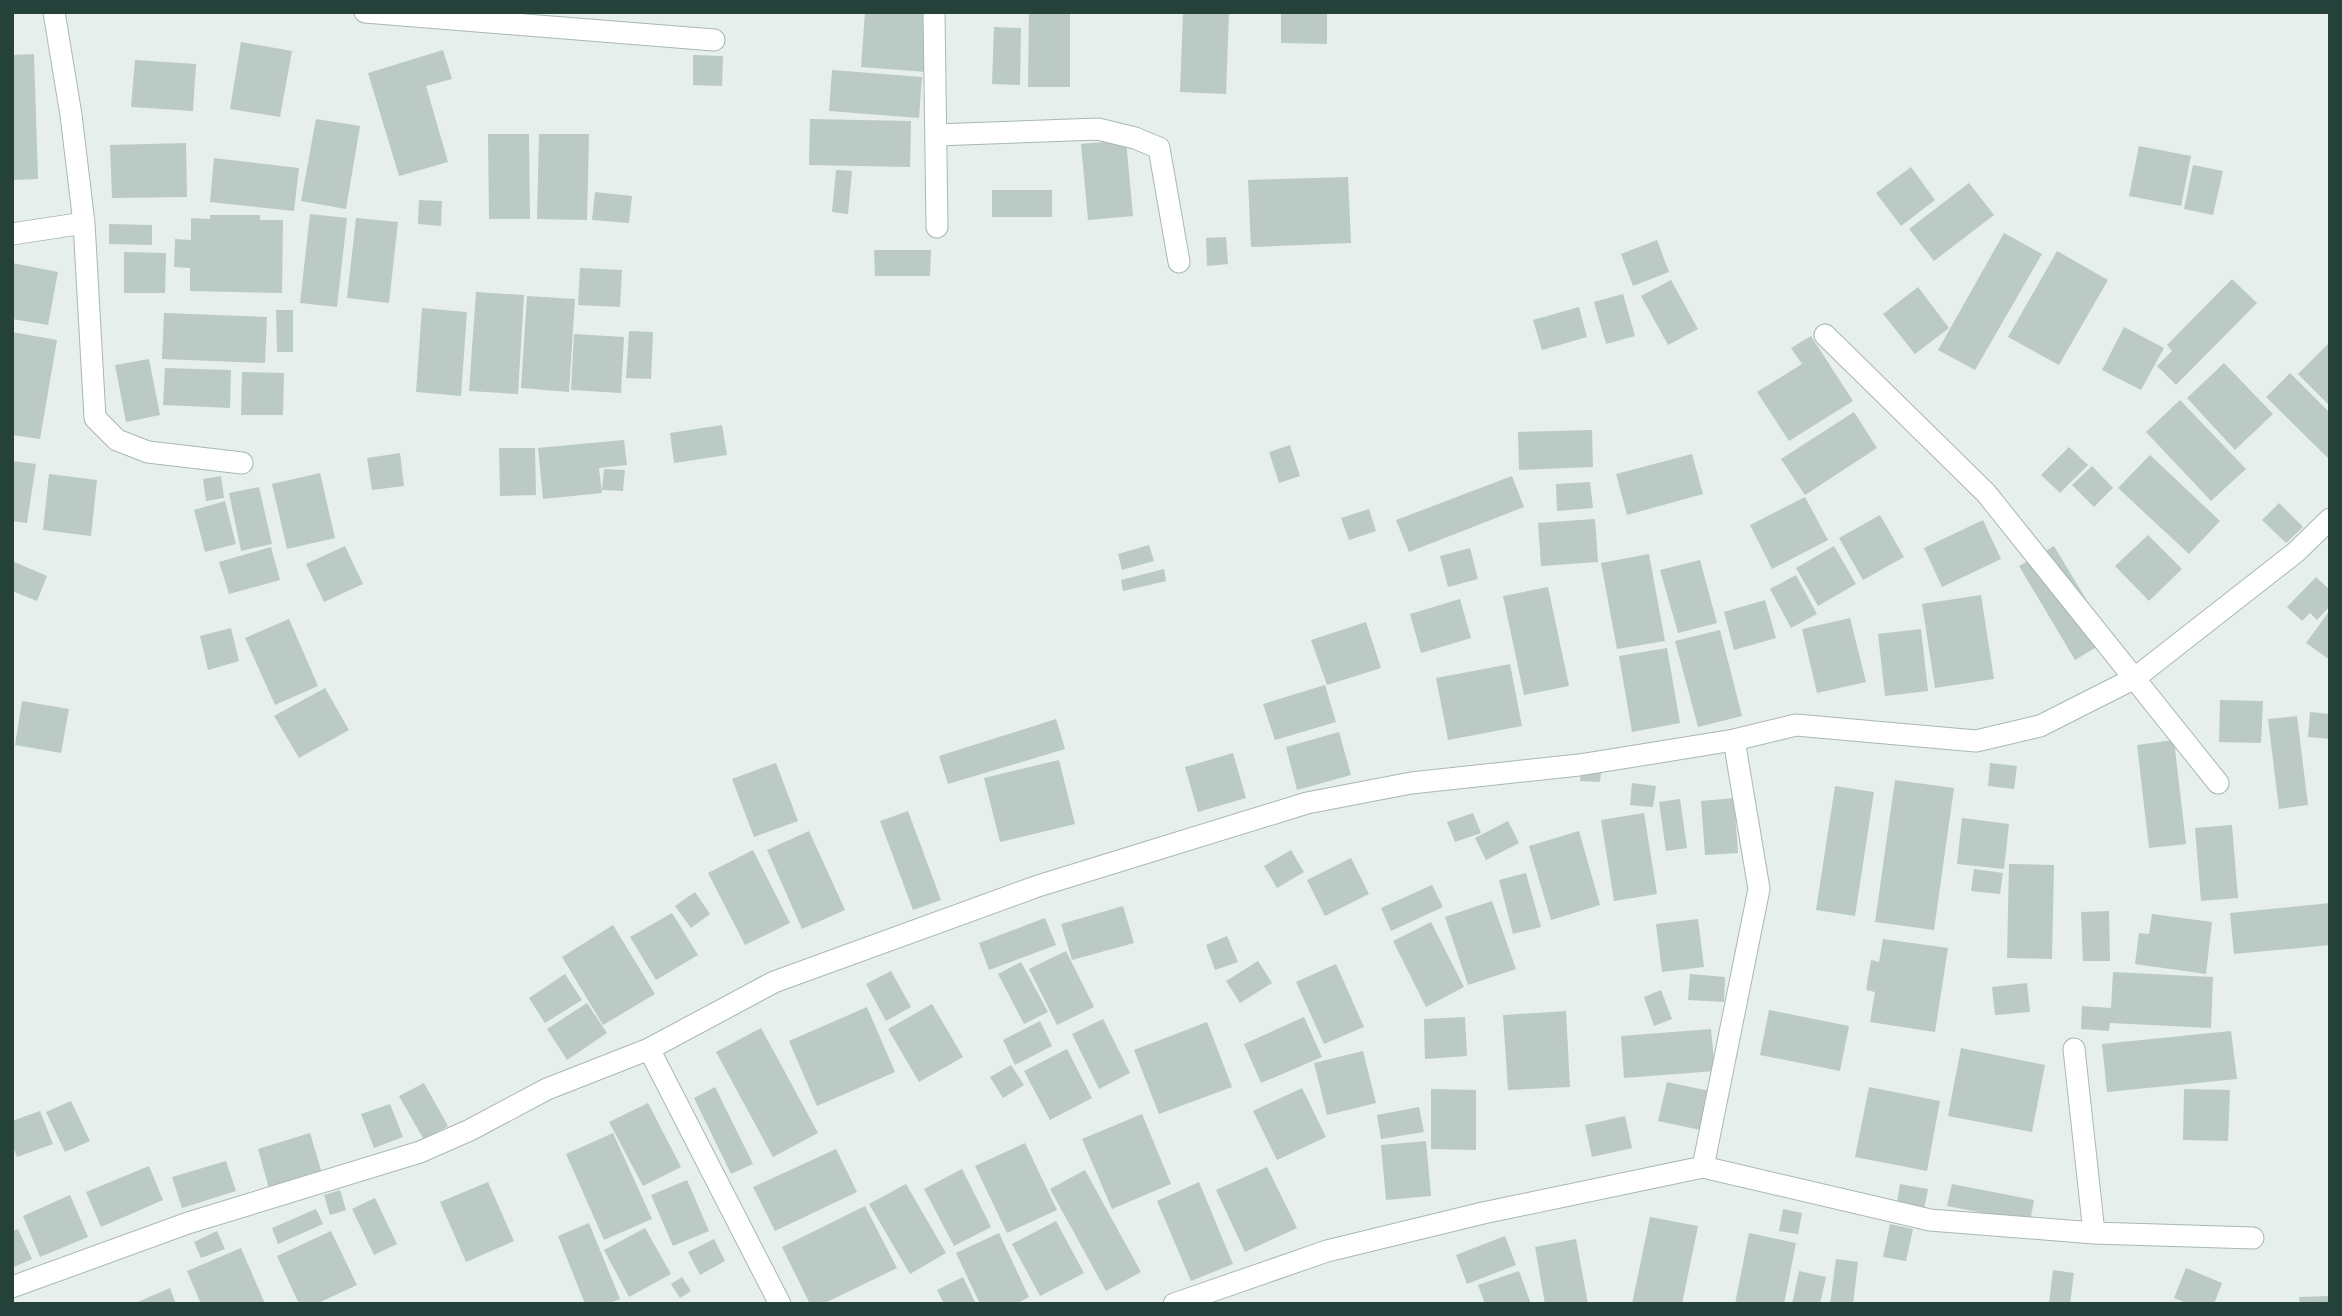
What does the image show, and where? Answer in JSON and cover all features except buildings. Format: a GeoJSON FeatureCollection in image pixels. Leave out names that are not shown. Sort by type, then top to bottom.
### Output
{"type":"FeatureCollection","features":[{"type":"Feature","properties":{"kind":"street"},"geometry":{"type":"LineString","coordinates":[[54,12],[71,115],[84,223],[95,418],[117,440],[149,452],[242,463]]}},
{"type":"Feature","properties":{"kind":"street"},"geometry":{"type":"LineString","coordinates":[[365,12],[714,40]]}},
{"type":"Feature","properties":{"kind":"street"},"geometry":{"type":"LineString","coordinates":[[934,12],[937,227]]}},
{"type":"Feature","properties":{"kind":"street"},"geometry":{"type":"LineString","coordinates":[[936,135],[1098,129],[1135,138],[1158,148],[1179,262]]}},
{"type":"Feature","properties":{"kind":"street"},"geometry":{"type":"LineString","coordinates":[[12,234],[84,223]]}},
{"type":"Feature","properties":{"kind":"street"},"geometry":{"type":"LineString","coordinates":[[1825,335],[1986,493],[2218,783]]}},
{"type":"Feature","properties":{"kind":"street"},"geometry":{"type":"LineString","coordinates":[[12,1287],[188,1223],[420,1152],[470,1130],[547,1089],[649,1049],[774,982],[1038,886],[1307,803],[1411,783],[1579,765],[1734,740],[1796,724],[1976,741],[2040,726],[2135,678],[2296,552],[2330,519]]}},
{"type":"Feature","properties":{"kind":"street"},"geometry":{"type":"LineString","coordinates":[[1703,1167],[1759,889],[1734,740]]}},
{"type":"Feature","properties":{"kind":"street"},"geometry":{"type":"LineString","coordinates":[[649,1049],[780,1304]]}},
{"type":"Feature","properties":{"kind":"street"},"geometry":{"type":"LineString","coordinates":[[2074,1049],[2094,1233]]}},
{"type":"Feature","properties":{"kind":"street"},"geometry":{"type":"LineString","coordinates":[[1174,1304],[1327,1251],[1483,1213],[1703,1167],[1930,1220],[2094,1233],[2253,1238]]}}]}
